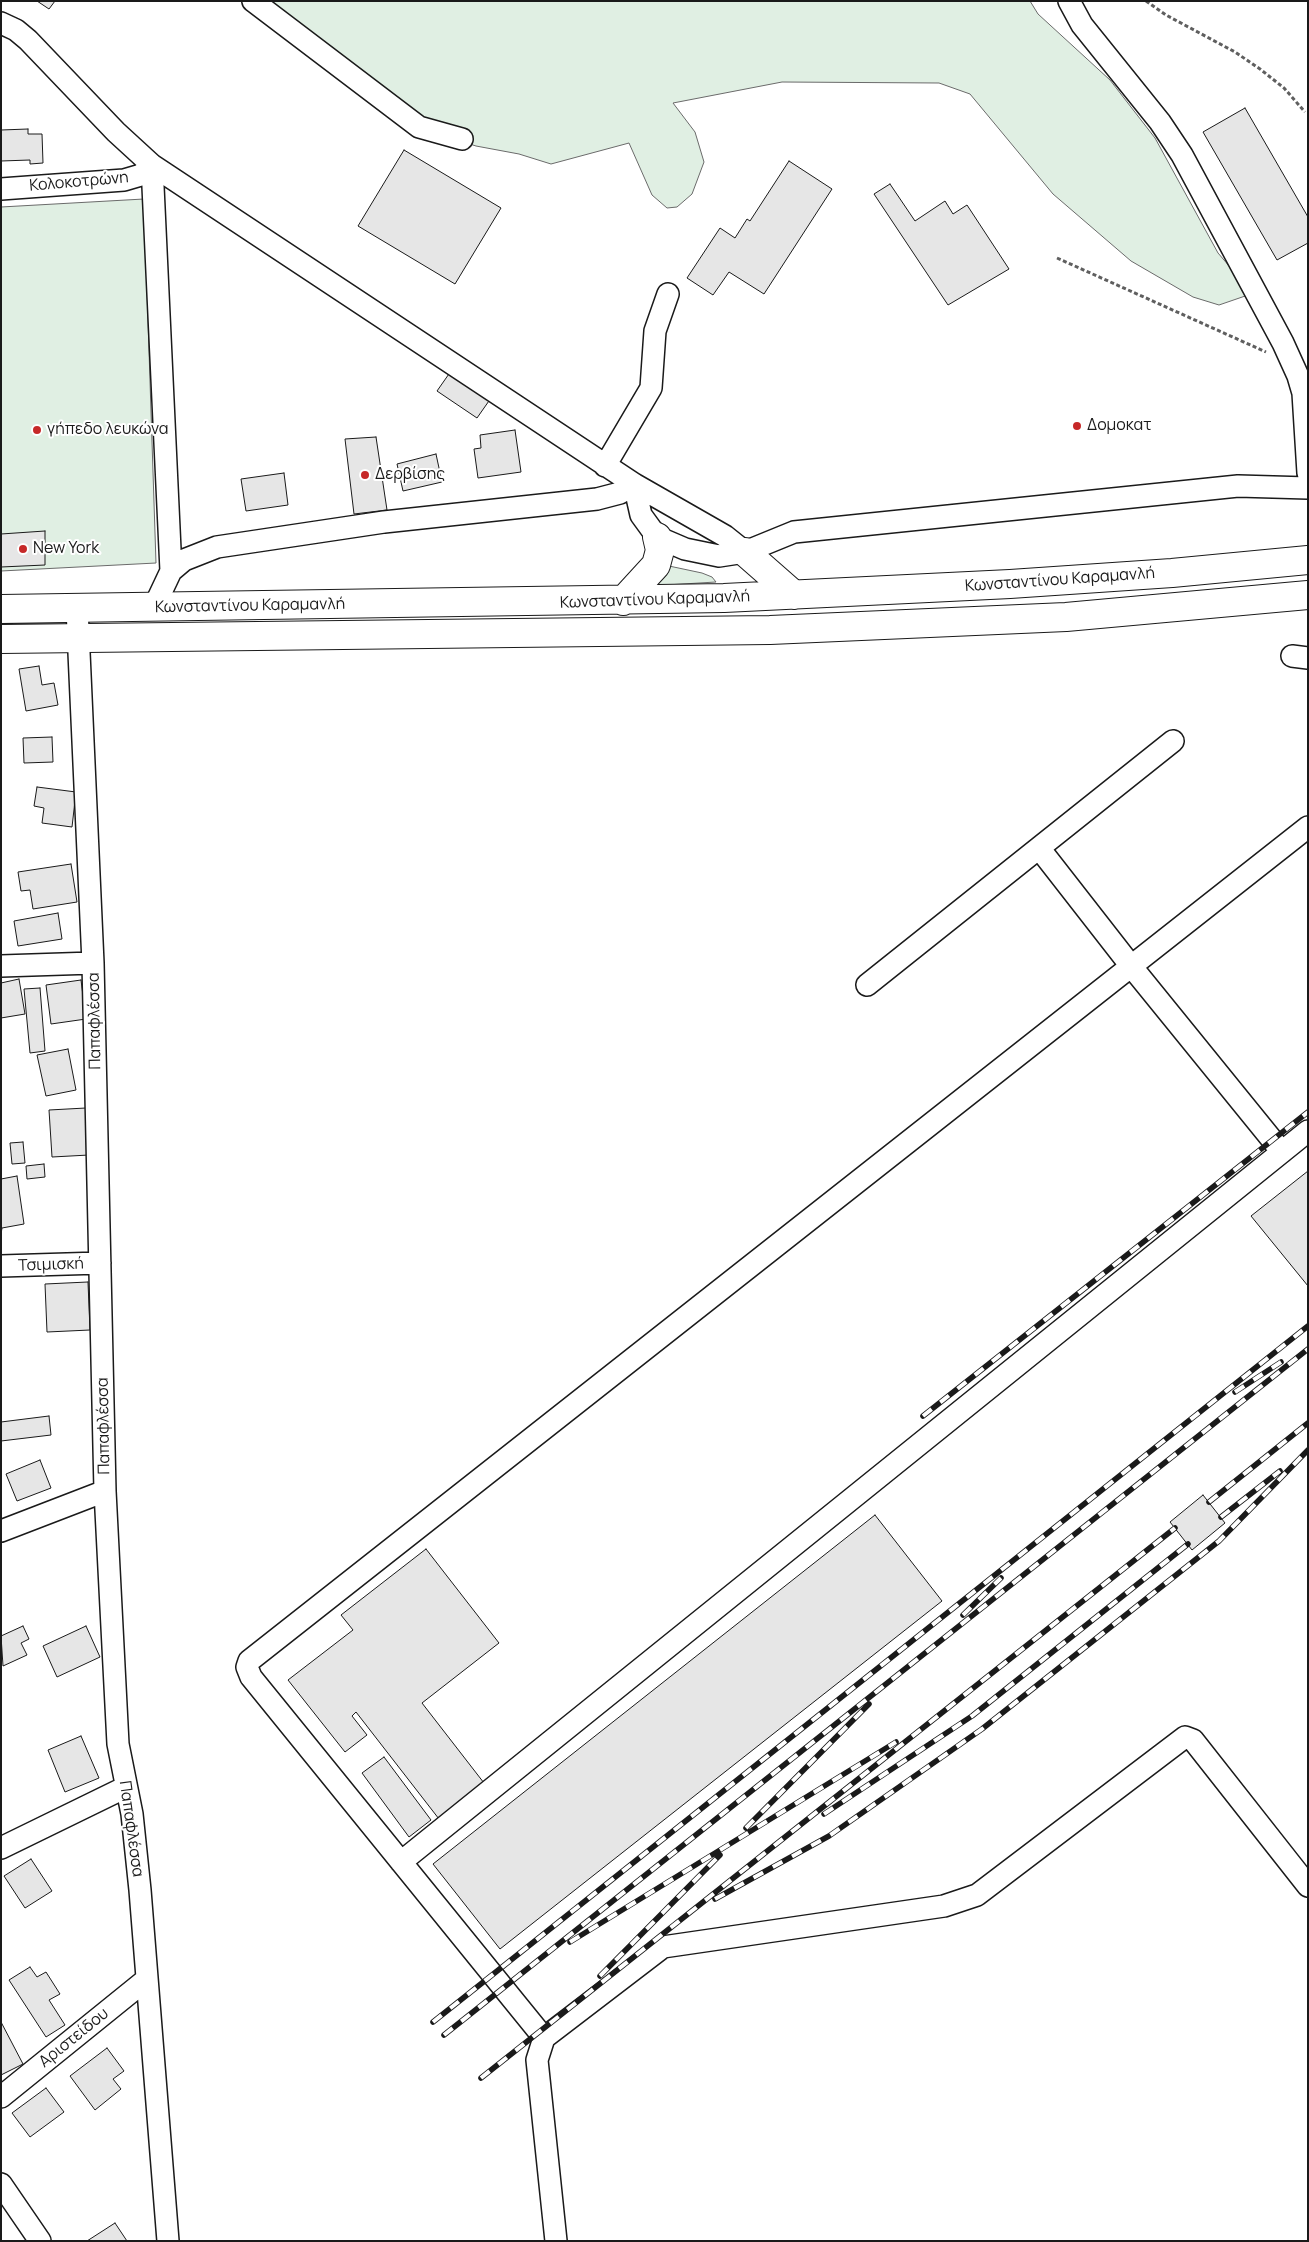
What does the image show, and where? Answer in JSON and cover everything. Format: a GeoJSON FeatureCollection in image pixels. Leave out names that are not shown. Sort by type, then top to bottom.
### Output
{"type":"FeatureCollection","features":[{"type":"Feature","properties":{"kind":"main road"},"geometry":{"type":"LineString","coordinates":[[623,601],[656,565],[660,550],[657,537]]}},
{"type":"Feature","properties":{"kind":"main road"},"geometry":{"type":"LineString","coordinates":[[745,552],[794,595]]}},
{"type":"Feature","properties":{"kind":"main road","name":"Κωνσταντίνου Καραμανλή"},"geometry":{"type":"LineString","coordinates":[[1,609],[623,601],[794,595],[1145,575],[1308,560]]}},
{"type":"Feature","properties":{"kind":"main road","name":"Κωνσταντίνου Καραμανλή"},"geometry":{"type":"LineString","coordinates":[[1,640],[731,631],[850,627],[1066,617],[1308,595]]}},
{"type":"Feature","properties":{"kind":"street"},"geometry":{"type":"LineString","coordinates":[[254,1],[419,127],[462,139]]}},
{"type":"Feature","properties":{"kind":"street"},"geometry":{"type":"LineString","coordinates":[[1069,1],[1082,25],[1160,122],[1182,155],[1294,364],[1303,393],[1308,473]]}},
{"type":"Feature","properties":{"kind":"street"},"geometry":{"type":"LineString","coordinates":[[1,24],[16,30],[28,40],[116,132],[152,165],[606,466],[725,536],[745,552]]}},
{"type":"Feature","properties":{"kind":"street"},"geometry":{"type":"LineString","coordinates":[[152,165],[171,571]]}},
{"type":"Feature","properties":{"kind":"street","name":"Κολοκοτρώνη"},"geometry":{"type":"LineString","coordinates":[[1,189],[124,180],[141,175],[152,165]]}},
{"type":"Feature","properties":{"kind":"street"},"geometry":{"type":"LineString","coordinates":[[606,466],[651,388],[655,331],[668,294]]}},
{"type":"Feature","properties":{"kind":"street"},"geometry":{"type":"LineString","coordinates":[[154,607],[171,571],[184,560],[217,547],[384,522],[597,499],[620,493],[634,484]]}},
{"type":"Feature","properties":{"kind":"street"},"geometry":{"type":"LineString","coordinates":[[634,484],[641,515],[657,537],[685,549],[704,554],[729,556],[745,552],[794,532],[1238,486],[1308,488]]}},
{"type":"Feature","properties":{"kind":"street","name":"Παπαφλέσσα"},"geometry":{"type":"LineString","coordinates":[[77,608],[94,963],[105,1490],[118,1744],[132,1814],[148,1979],[168,2241]]}},
{"type":"Feature","properties":{"kind":"street"},"geometry":{"type":"LineString","coordinates":[[867,985],[1173,741]]}},
{"type":"Feature","properties":{"kind":"street"},"geometry":{"type":"LineString","coordinates":[[544,2038],[251,1677],[248,1672],[249,1661],[1308,827]]}},
{"type":"Feature","properties":{"kind":"street"},"geometry":{"type":"LineString","coordinates":[[1040,848],[1131,966],[1282,1152]]}},
{"type":"Feature","properties":{"kind":"street"},"geometry":{"type":"LineString","coordinates":[[1,966],[94,963]]}},
{"type":"Feature","properties":{"kind":"street"},"geometry":{"type":"LineString","coordinates":[[401,1862],[1308,1131]]}},
{"type":"Feature","properties":{"kind":"street","name":"Τσιμισκή"},"geometry":{"type":"LineString","coordinates":[[1,1266],[100,1263]]}},
{"type":"Feature","properties":{"kind":"street"},"geometry":{"type":"LineString","coordinates":[[1,1531],[105,1490]]}},
{"type":"Feature","properties":{"kind":"street"},"geometry":{"type":"LineString","coordinates":[[556,2241],[537,2060],[544,2038],[663,1946],[944,1906],[978,1895],[1185,1737],[1193,1740],[1308,1886]]}},
{"type":"Feature","properties":{"kind":"street"},"geometry":{"type":"LineString","coordinates":[[1,1848],[126,1787]]}},
{"type":"Feature","properties":{"kind":"street","name":"Αριστείδου"},"geometry":{"type":"LineString","coordinates":[[1,2097],[148,1979]]}},
{"type":"Feature","properties":{"kind":"street"},"geometry":{"type":"LineString","coordinates":[[1,2184],[40,2241]]}},
{"type":"Feature","properties":{"kind":"path"},"geometry":{"type":"LineString","coordinates":[[1146,1],[1173,19],[1235,52],[1260,69],[1284,88],[1304,112]]}},
{"type":"Feature","properties":{"kind":"path"},"geometry":{"type":"LineString","coordinates":[[1057,258],[1294,364]]}},
{"type":"Feature","properties":{"kind":"green space"},"geometry":{"type":"Polygon","coordinates":[[[259,1],[1030,1],[1038,14],[1110,80],[1155,138],[1218,253],[1230,267],[1239,272],[1251,294],[1219,305],[1193,297],[1131,261],[1053,194],[970,94],[939,83],[782,82],[673,103],[695,132],[704,162],[692,194],[677,207],[667,208],[652,195],[629,143],[551,164],[519,154],[476,146],[432,132],[259,1]]]}},
{"type":"Feature","properties":{"kind":"green space"},"geometry":{"type":"Polygon","coordinates":[[[144,199],[156,563],[1,571],[1,207],[144,199]]]}},
{"type":"Feature","properties":{"kind":"green space"},"geometry":{"type":"Polygon","coordinates":[[[669,566],[702,573],[712,577],[716,582],[649,586],[669,566]]]}},
{"type":"Feature","properties":{"kind":"building"},"geometry":{"type":"Polygon","coordinates":[[[37,1],[55,1],[49,9],[37,1]]]}},
{"type":"Feature","properties":{"kind":"building"},"geometry":{"type":"Polygon","coordinates":[[[1245,108],[1308,217],[1308,243],[1277,260],[1203,132],[1245,108]]]}},
{"type":"Feature","properties":{"kind":"building"},"geometry":{"type":"Polygon","coordinates":[[[28,129],[28,134],[42,134],[43,163],[30,164],[30,160],[1,161],[1,130],[28,129]]]}},
{"type":"Feature","properties":{"kind":"building"},"geometry":{"type":"Polygon","coordinates":[[[404,150],[501,208],[455,284],[358,226],[404,150]]]}},
{"type":"Feature","properties":{"kind":"building"},"geometry":{"type":"Polygon","coordinates":[[[789,161],[832,189],[764,294],[729,272],[713,295],[687,278],[720,228],[735,238],[747,219],[750,221],[789,161]]]}},
{"type":"Feature","properties":{"kind":"building"},"geometry":{"type":"Polygon","coordinates":[[[890,184],[915,221],[945,201],[953,214],[967,205],[1009,269],[948,305],[874,194],[890,184]]]}},
{"type":"Feature","properties":{"kind":"building"},"geometry":{"type":"Polygon","coordinates":[[[451,371],[491,398],[477,418],[437,391],[451,371]]]}},
{"type":"Feature","properties":{"kind":"building"},"geometry":{"type":"Polygon","coordinates":[[[515,430],[521,472],[478,478],[474,449],[481,448],[480,435],[515,430]]]}},
{"type":"Feature","properties":{"kind":"building","name":"Δερβίσης"},"geometry":{"type":"Polygon","coordinates":[[[376,437],[387,510],[354,514],[345,439],[376,437]]]}},
{"type":"Feature","properties":{"kind":"building"},"geometry":{"type":"Polygon","coordinates":[[[436,454],[442,482],[403,491],[397,464],[436,454]]]}},
{"type":"Feature","properties":{"kind":"building"},"geometry":{"type":"Polygon","coordinates":[[[284,473],[288,505],[246,511],[241,479],[284,473]]]}},
{"type":"Feature","properties":{"kind":"building","name":"New York"},"geometry":{"type":"Polygon","coordinates":[[[45,531],[45,565],[1,567],[1,534],[45,531]]]}},
{"type":"Feature","properties":{"kind":"building"},"geometry":{"type":"Polygon","coordinates":[[[39,666],[42,685],[54,683],[58,705],[26,711],[19,669],[39,666]]]}},
{"type":"Feature","properties":{"kind":"building"},"geometry":{"type":"Polygon","coordinates":[[[52,737],[53,762],[24,763],[23,738],[52,737]]]}},
{"type":"Feature","properties":{"kind":"building"},"geometry":{"type":"Polygon","coordinates":[[[37,787],[76,792],[72,827],[42,823],[44,808],[34,806],[37,787]]]}},
{"type":"Feature","properties":{"kind":"building"},"geometry":{"type":"Polygon","coordinates":[[[71,864],[77,902],[33,909],[30,890],[21,891],[18,872],[71,864]]]}},
{"type":"Feature","properties":{"kind":"building"},"geometry":{"type":"Polygon","coordinates":[[[58,913],[62,939],[18,946],[14,921],[58,913]]]}},
{"type":"Feature","properties":{"kind":"building"},"geometry":{"type":"Polygon","coordinates":[[[19,979],[25,1014],[1,1018],[1,983],[19,979]]]}},
{"type":"Feature","properties":{"kind":"building"},"geometry":{"type":"Polygon","coordinates":[[[81,980],[86,1019],[51,1024],[46,985],[81,980]]]}},
{"type":"Feature","properties":{"kind":"building"},"geometry":{"type":"Polygon","coordinates":[[[40,988],[45,1051],[30,1053],[24,989],[40,988]]]}},
{"type":"Feature","properties":{"kind":"building"},"geometry":{"type":"Polygon","coordinates":[[[68,1049],[76,1090],[46,1096],[37,1055],[68,1049]]]}},
{"type":"Feature","properties":{"kind":"building"},"geometry":{"type":"Polygon","coordinates":[[[86,1108],[89,1155],[52,1157],[49,1110],[86,1108]]]}},
{"type":"Feature","properties":{"kind":"building"},"geometry":{"type":"Polygon","coordinates":[[[23,1142],[25,1163],[12,1164],[10,1143],[23,1142]]]}},
{"type":"Feature","properties":{"kind":"building"},"geometry":{"type":"Polygon","coordinates":[[[44,1164],[45,1177],[27,1179],[26,1166],[44,1164]]]}},
{"type":"Feature","properties":{"kind":"building"},"geometry":{"type":"Polygon","coordinates":[[[1308,1171],[1308,1286],[1251,1216],[1308,1171]]]}},
{"type":"Feature","properties":{"kind":"building"},"geometry":{"type":"Polygon","coordinates":[[[17,1176],[24,1224],[2,1228],[1,1234],[1,1179],[17,1176]]]}},
{"type":"Feature","properties":{"kind":"building"},"geometry":{"type":"Polygon","coordinates":[[[88,1282],[90,1330],[47,1332],[45,1284],[88,1282]]]}},
{"type":"Feature","properties":{"kind":"building"},"geometry":{"type":"Polygon","coordinates":[[[49,1416],[51,1435],[1,1441],[1,1422],[49,1416]]]}},
{"type":"Feature","properties":{"kind":"building"},"geometry":{"type":"Polygon","coordinates":[[[40,1460],[51,1488],[17,1501],[6,1474],[40,1460]]]}},
{"type":"Feature","properties":{"kind":"building"},"geometry":{"type":"Polygon","coordinates":[[[1203,1495],[1225,1523],[1192,1550],[1170,1522],[1203,1495]]]}},
{"type":"Feature","properties":{"kind":"building"},"geometry":{"type":"Polygon","coordinates":[[[875,1515],[942,1601],[500,1949],[433,1864],[875,1515]]]}},
{"type":"Feature","properties":{"kind":"building"},"geometry":{"type":"Polygon","coordinates":[[[426,1549],[499,1643],[422,1703],[484,1783],[439,1819],[356,1712],[352,1716],[367,1735],[345,1752],[288,1680],[353,1630],[341,1615],[426,1549]]]}},
{"type":"Feature","properties":{"kind":"building"},"geometry":{"type":"Polygon","coordinates":[[[23,1626],[29,1639],[21,1643],[27,1655],[3,1666],[1,1636],[23,1626]]]}},
{"type":"Feature","properties":{"kind":"building"},"geometry":{"type":"Polygon","coordinates":[[[86,1626],[100,1657],[57,1677],[43,1646],[86,1626]]]}},
{"type":"Feature","properties":{"kind":"building"},"geometry":{"type":"Polygon","coordinates":[[[81,1736],[99,1778],[65,1792],[48,1750],[81,1736]]]}},
{"type":"Feature","properties":{"kind":"building"},"geometry":{"type":"Polygon","coordinates":[[[384,1757],[431,1820],[409,1837],[362,1773],[384,1757]]]}},
{"type":"Feature","properties":{"kind":"building"},"geometry":{"type":"Polygon","coordinates":[[[31,1859],[52,1891],[25,1908],[4,1876],[31,1859]]]}},
{"type":"Feature","properties":{"kind":"building"},"geometry":{"type":"Polygon","coordinates":[[[30,1967],[37,1977],[46,1972],[60,1994],[49,2000],[65,2025],[46,2037],[9,1980],[30,1967]]]}},
{"type":"Feature","properties":{"kind":"building"},"geometry":{"type":"Polygon","coordinates":[[[1,2022],[23,2064],[1,2075],[1,2022]]]}},
{"type":"Feature","properties":{"kind":"building"},"geometry":{"type":"Polygon","coordinates":[[[107,2048],[124,2071],[113,2079],[121,2089],[95,2110],[70,2076],[107,2048]]]}},
{"type":"Feature","properties":{"kind":"building"},"geometry":{"type":"Polygon","coordinates":[[[46,2088],[64,2112],[30,2137],[12,2113],[46,2088]]]}},
{"type":"Feature","properties":{"kind":"building"},"geometry":{"type":"Polygon","coordinates":[[[115,2223],[127,2241],[87,2241],[115,2223]]]}},
{"type":"Feature","properties":{"kind":"railway"},"geometry":{"type":"LineString","coordinates":[[923,1416],[1308,1112]]}},
{"type":"Feature","properties":{"kind":"railway"},"geometry":{"type":"LineString","coordinates":[[433,2022],[1308,1326]]}},
{"type":"Feature","properties":{"kind":"railway"},"geometry":{"type":"LineString","coordinates":[[444,2035],[1308,1349]]}},
{"type":"Feature","properties":{"kind":"railway"},"geometry":{"type":"LineString","coordinates":[[1235,1392],[1281,1362]]}},
{"type":"Feature","properties":{"kind":"railway"},"geometry":{"type":"LineString","coordinates":[[1209,1502],[1308,1423]]}},
{"type":"Feature","properties":{"kind":"railway"},"geometry":{"type":"LineString","coordinates":[[715,1899],[829,1836],[982,1729],[1219,1541],[1308,1450]]}},
{"type":"Feature","properties":{"kind":"railway"},"geometry":{"type":"LineString","coordinates":[[1221,1517],[1280,1471]]}},
{"type":"Feature","properties":{"kind":"railway"},"geometry":{"type":"LineString","coordinates":[[481,2078],[1175,1528]]}},
{"type":"Feature","properties":{"kind":"railway"},"geometry":{"type":"LineString","coordinates":[[824,1814],[972,1716],[1188,1544]]}},
{"type":"Feature","properties":{"kind":"railway"},"geometry":{"type":"LineString","coordinates":[[963,1615],[1001,1578]]}},
{"type":"Feature","properties":{"kind":"railway"},"geometry":{"type":"LineString","coordinates":[[746,1828],[869,1704]]}},
{"type":"Feature","properties":{"kind":"railway"},"geometry":{"type":"LineString","coordinates":[[570,1942],[896,1742]]}},
{"type":"Feature","properties":{"kind":"railway"},"geometry":{"type":"LineString","coordinates":[[600,1976],[720,1855]]}},
{"type":"Feature","properties":{"kind":"place","name":"Δομοκατ"},"geometry":{"type":"Point","coordinates":[1077,426]}},
{"type":"Feature","properties":{"kind":"place","name":"γήπεδο λευκώνα"},"geometry":{"type":"Point","coordinates":[37,430]}},
{"type":"Feature","properties":{"kind":"place","name":"Δερβίσης"},"geometry":{"type":"Point","coordinates":[365,475]}},
{"type":"Feature","properties":{"kind":"place","name":"New York"},"geometry":{"type":"Point","coordinates":[23,549]}}]}
